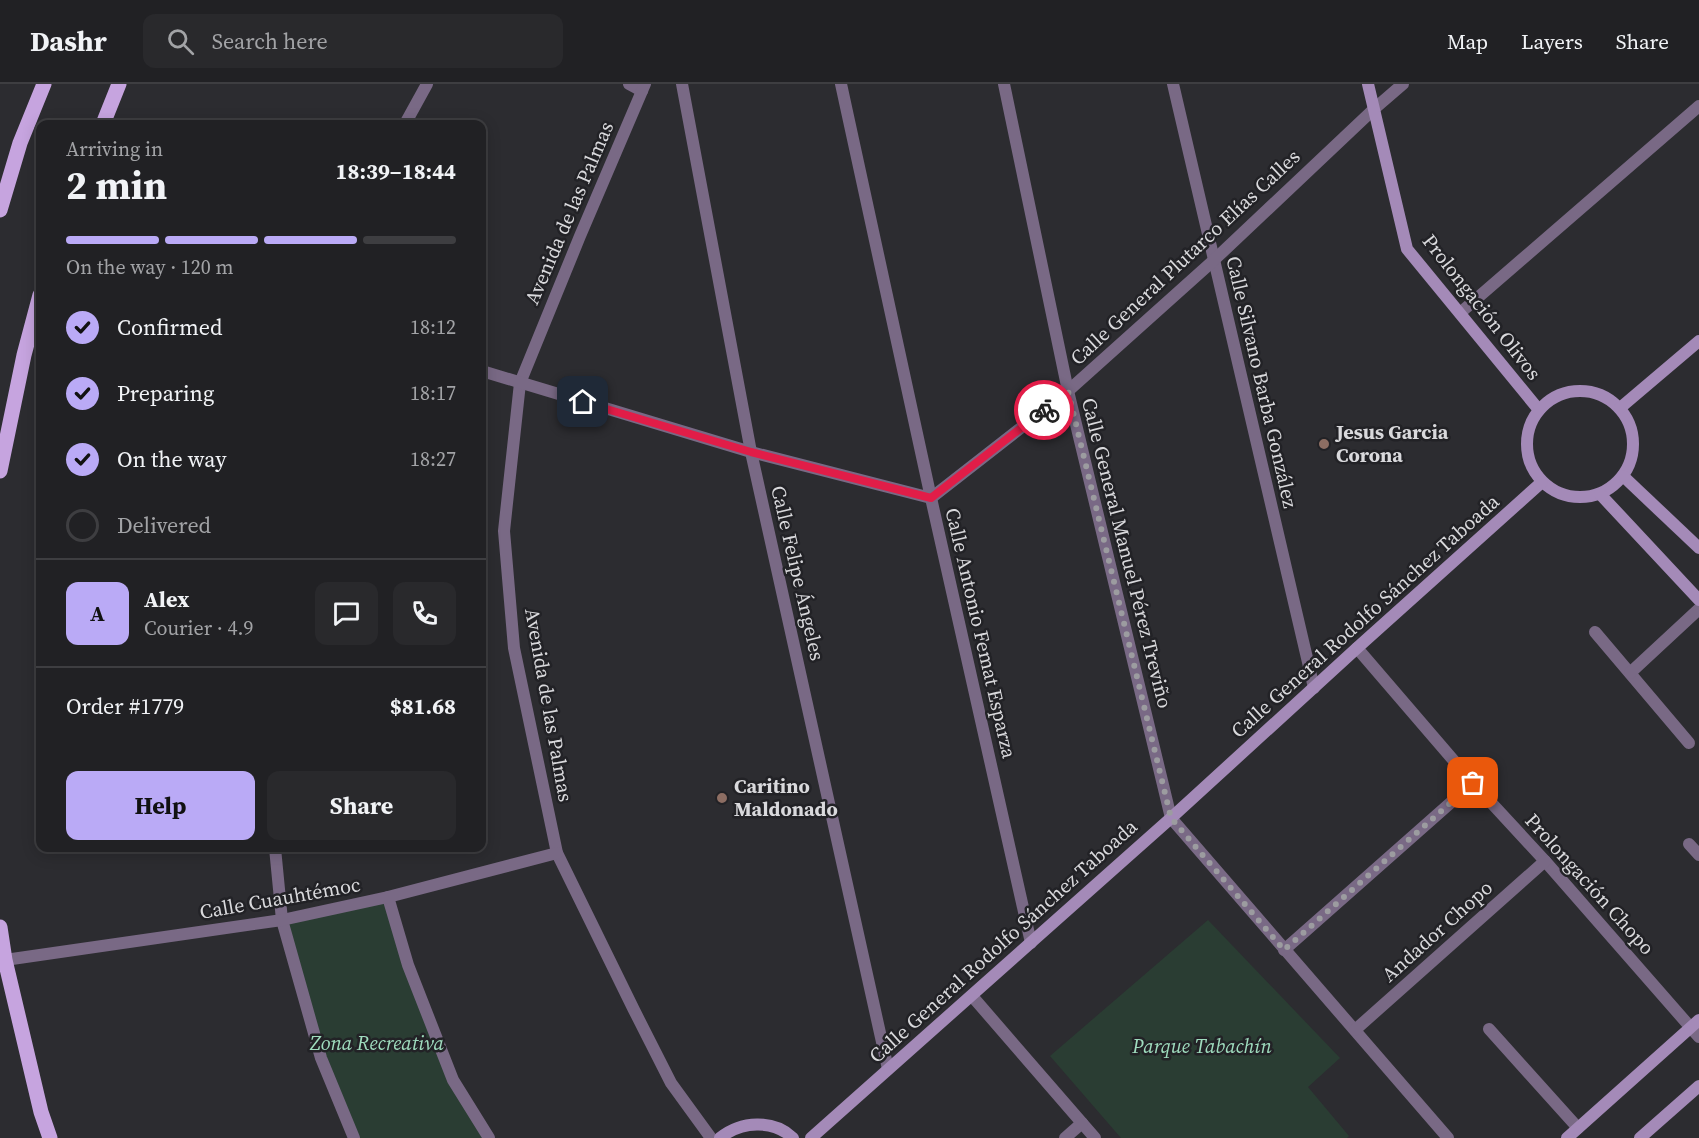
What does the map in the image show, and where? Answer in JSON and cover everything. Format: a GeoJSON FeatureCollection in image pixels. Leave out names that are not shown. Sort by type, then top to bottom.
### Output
{"type":"FeatureCollection","features":[{"type":"Feature","properties":{"kind":"main road"},"geometry":{"type":"LineString","coordinates":[[0,210],[20,143],[45,84]]}},
{"type":"Feature","properties":{"kind":"main road"},"geometry":{"type":"LineString","coordinates":[[105,120],[119,84]]}},
{"type":"Feature","properties":{"kind":"main road"},"geometry":{"type":"LineString","coordinates":[[0,471],[24,355],[36,310]]}},
{"type":"Feature","properties":{"kind":"main road"},"geometry":{"type":"LineString","coordinates":[[0,927],[5,960],[41,1112],[50,1138]]}},
{"type":"Feature","properties":{"kind":"street"},"geometry":{"type":"LineString","coordinates":[[407,120],[427,84]]}},
{"type":"Feature","properties":{"kind":"street"},"geometry":{"type":"LineString","coordinates":[[629,84],[643,87]]}},
{"type":"Feature","properties":{"kind":"street","name":"Calle Felipe Ángeles"},"geometry":{"type":"LineString","coordinates":[[682,84],[751,452],[888,1069]]}},
{"type":"Feature","properties":{"kind":"street","name":"Calle Antonio Femat Esparza"},"geometry":{"type":"LineString","coordinates":[[841,84],[1030,943]]}},
{"type":"Feature","properties":{"kind":"street","name":"Calle General Manuel Pérez Treviño"},"geometry":{"type":"LineString","coordinates":[[1004,84],[1068,391],[1171,818]]}},
{"type":"Feature","properties":{"kind":"street","name":"Calle Silvano Barba González"},"geometry":{"type":"LineString","coordinates":[[1173,84],[1314,688]]}},
{"type":"Feature","properties":{"kind":"street","name":"Prolongación Olivos"},"geometry":{"type":"LineString","coordinates":[[1368,84],[1407,249],[1539,410]]}},
{"type":"Feature","properties":{"kind":"street","name":"Calle General Plutarco Elías Calles"},"geometry":{"type":"LineString","coordinates":[[931,498],[1068,391],[1213,261],[1403,84]]}},
{"type":"Feature","properties":{"kind":"street","name":"Avenida de las Palmas"},"geometry":{"type":"LineString","coordinates":[[643,87],[520,383],[504,531],[514,648],[557,853],[671,1083],[711,1138]]}},
{"type":"Feature","properties":{"kind":"street"},"geometry":{"type":"LineString","coordinates":[[1460,313],[1699,106]]}},
{"type":"Feature","properties":{"kind":"street"},"geometry":{"type":"LineString","coordinates":[[1620,408],[1699,341]]}},
{"type":"Feature","properties":{"kind":"street"},"geometry":{"type":"LineString","coordinates":[[486,372],[751,452],[931,498]]}},
{"type":"Feature","properties":{"kind":"street"},"geometry":{"type":"LineString","coordinates":[[1589,391],[1606,397],[1620,408],[1630,424],[1634,442],[1632,460],[1623,476],[1613,487],[1585,498],[1569,497],[1554,491],[1542,482],[1533,470],[1527,455],[1527,439],[1531,424],[1539,410],[1553,398],[1570,392],[1589,391]]}},
{"type":"Feature","properties":{"kind":"street"},"geometry":{"type":"LineString","coordinates":[[1623,476],[1699,548]]}},
{"type":"Feature","properties":{"kind":"street","name":"Calle General Rodolfo Sánchez Taboada"},"geometry":{"type":"LineString","coordinates":[[811,1138],[1171,818],[1542,482]]}},
{"type":"Feature","properties":{"kind":"street"},"geometry":{"type":"LineString","coordinates":[[1600,494],[1699,600]]}},
{"type":"Feature","properties":{"kind":"street"},"geometry":{"type":"LineString","coordinates":[[1630,673],[1699,609]]}},
{"type":"Feature","properties":{"kind":"street"},"geometry":{"type":"LineString","coordinates":[[1595,632],[1689,743]]}},
{"type":"Feature","properties":{"kind":"street","name":"Prolongación Chopo"},"geometry":{"type":"LineString","coordinates":[[1357,648],[1473,783],[1696,1028]]}},
{"type":"Feature","properties":{"kind":"street"},"geometry":{"type":"LineString","coordinates":[[1284,950],[1473,783]]}},
{"type":"Feature","properties":{"kind":"street"},"geometry":{"type":"LineString","coordinates":[[1171,818],[1448,1138]]}},
{"type":"Feature","properties":{"kind":"street"},"geometry":{"type":"LineString","coordinates":[[1689,844],[1699,855]]}},
{"type":"Feature","properties":{"kind":"street"},"geometry":{"type":"LineString","coordinates":[[275,852],[282,920],[321,1058],[354,1138]]}},
{"type":"Feature","properties":{"kind":"street","name":"Calle Cuauhtémoc"},"geometry":{"type":"LineString","coordinates":[[5,960],[282,920],[388,897],[557,853]]}},
{"type":"Feature","properties":{"kind":"street","name":"Andador Chopo"},"geometry":{"type":"LineString","coordinates":[[1355,1030],[1545,861]]}},
{"type":"Feature","properties":{"kind":"street"},"geometry":{"type":"LineString","coordinates":[[388,897],[408,965],[453,1080],[489,1138]]}},
{"type":"Feature","properties":{"kind":"street"},"geometry":{"type":"LineString","coordinates":[[972,996],[1095,1138]]}},
{"type":"Feature","properties":{"kind":"street"},"geometry":{"type":"LineString","coordinates":[[1567,1138],[1696,1028]]}},
{"type":"Feature","properties":{"kind":"street"},"geometry":{"type":"LineString","coordinates":[[1489,1029],[1578,1128]]}},
{"type":"Feature","properties":{"kind":"street"},"geometry":{"type":"LineString","coordinates":[[1640,1138],[1699,1086]]}},
{"type":"Feature","properties":{"kind":"street"},"geometry":{"type":"LineString","coordinates":[[1065,1138],[1082,1123]]}},
{"type":"Feature","properties":{"kind":"street"},"geometry":{"type":"LineString","coordinates":[[720,1138],[727,1132],[746,1125],[770,1125],[788,1133],[793,1138]]}},
{"type":"Feature","properties":{"kind":"green space","name":"Zona Recreativa"},"geometry":{"type":"Polygon","coordinates":[[[388,897],[453,1080],[489,1138],[354,1138],[321,1058],[282,920],[388,897]]]}},
{"type":"Feature","properties":{"kind":"green space","name":"Parque Tabachín"},"geometry":{"type":"Polygon","coordinates":[[[1208,920],[1340,1058],[1308,1087],[1349,1136],[1347,1138],[1121,1138],[1050,1056],[1208,920]]]}},
{"type":"Feature","properties":{"kind":"way so far"},"geometry":{"type":"LineString","coordinates":[[1044,410],[1068,391],[1171,818],[1284,950],[1473,783]]}},
{"type":"Feature","properties":{"kind":"place","name":"Jesus Garcia Corona"},"geometry":{"type":"Point","coordinates":[1324,444]}},
{"type":"Feature","properties":{"kind":"place","name":"Caritino Maldonado"},"geometry":{"type":"Point","coordinates":[722,798]}},
{"type":"Feature","properties":{"kind":"route"},"geometry":{"type":"LineString","coordinates":[[583,402],[751,452],[931,498],[1044,410]]}}]}
